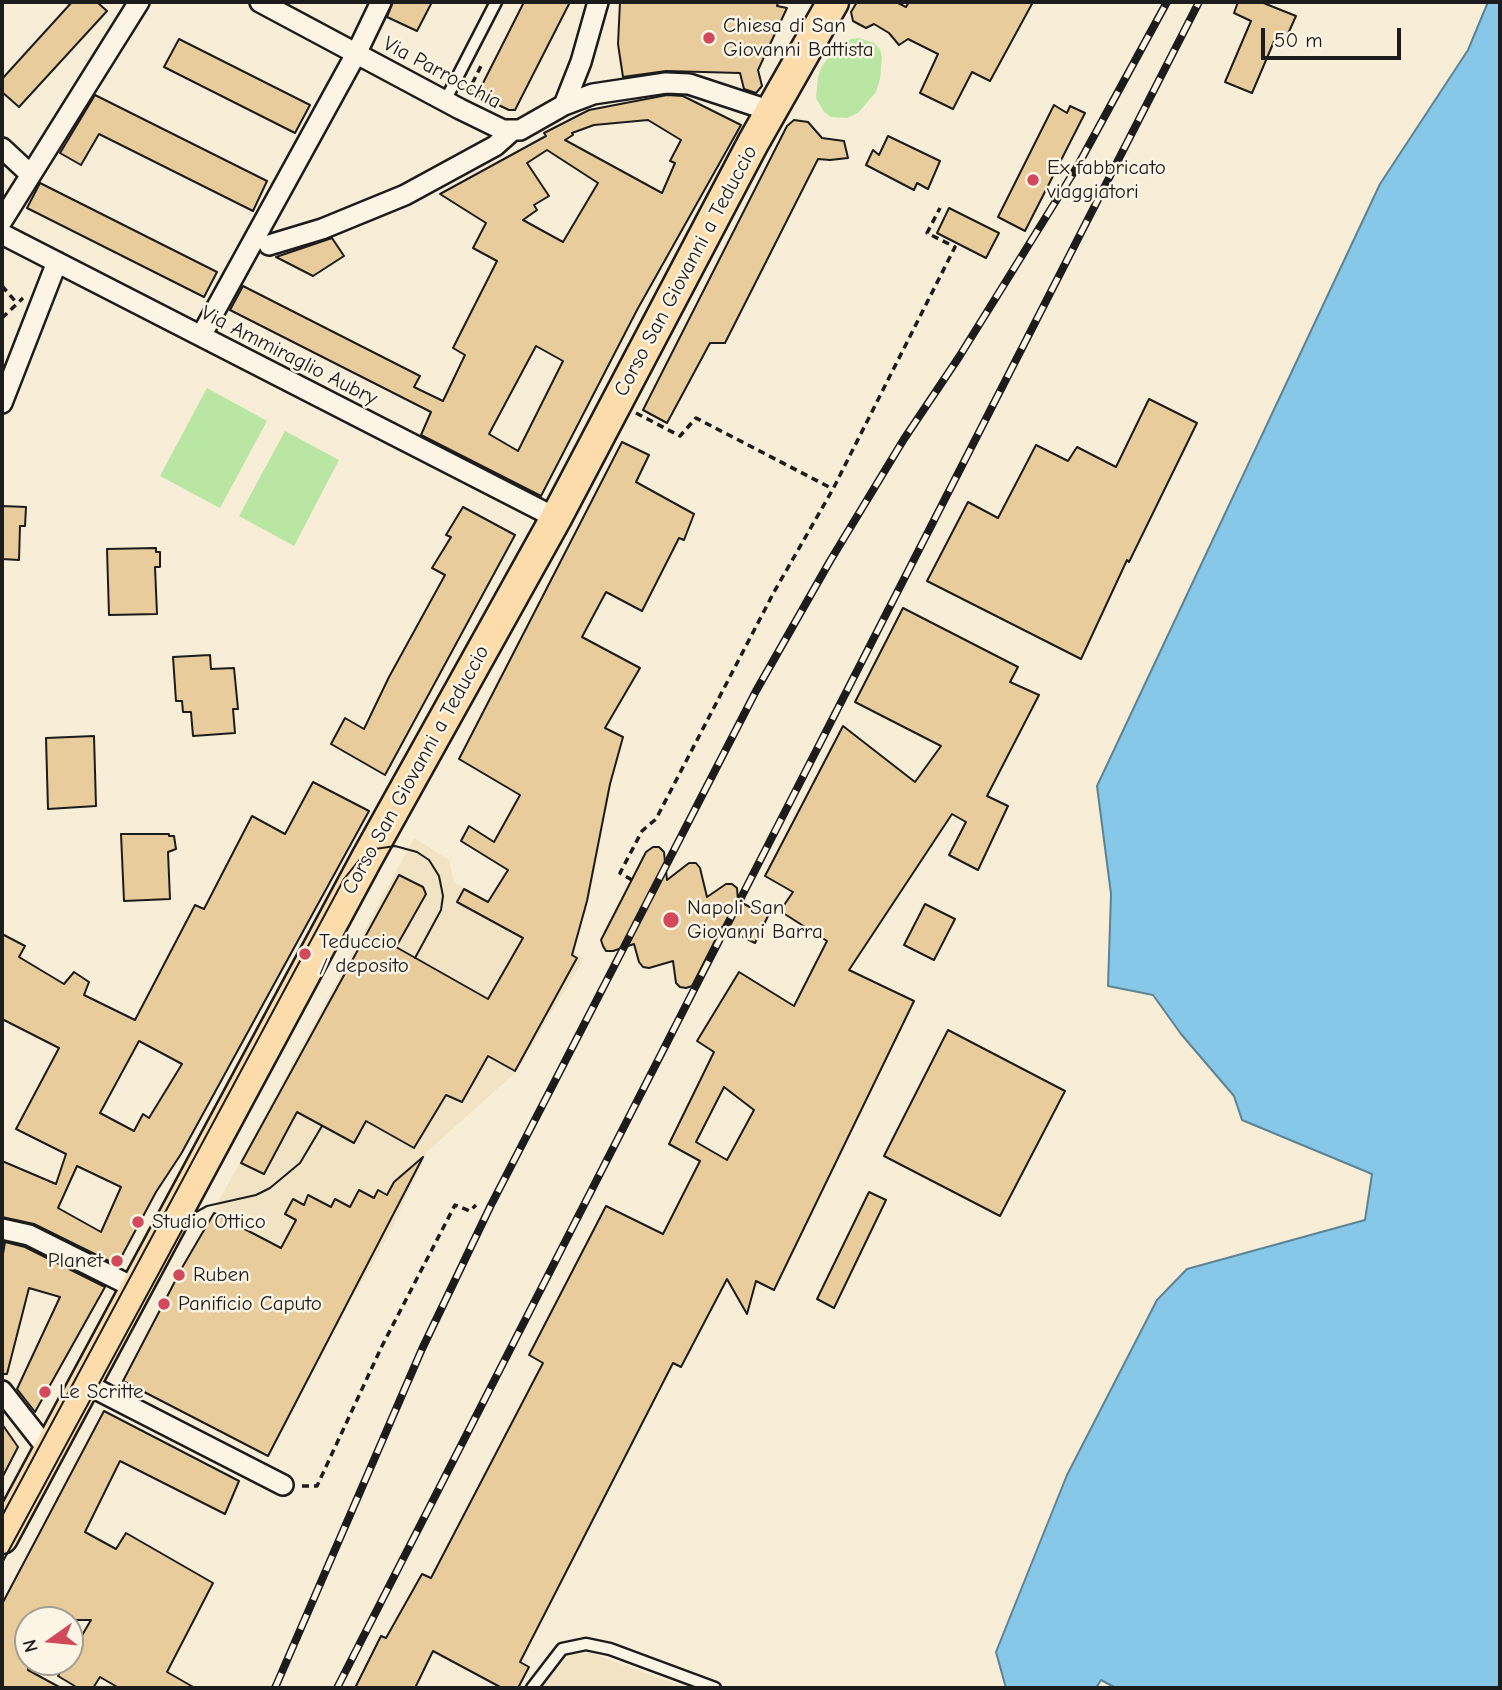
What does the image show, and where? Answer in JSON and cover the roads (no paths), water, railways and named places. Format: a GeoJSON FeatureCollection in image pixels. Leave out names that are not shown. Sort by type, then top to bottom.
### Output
{"type":"FeatureCollection","features":[{"type":"Feature","properties":{"kind":"main road","name":"Corso San Giovanni a Teduccio"},"geometry":{"type":"LineString","coordinates":[[2,1538],[367,858],[556,518],[771,111],[833,2]]}},
{"type":"Feature","properties":{"kind":"street"},"geometry":{"type":"LineString","coordinates":[[2,221],[139,2]]}},
{"type":"Feature","properties":{"kind":"street","name":"Via Parrocchia"},"geometry":{"type":"LineString","coordinates":[[260,2],[288,8],[356,54],[494,127],[512,131],[593,94],[666,83],[689,84],[771,111]]}},
{"type":"Feature","properties":{"kind":"street"},"geometry":{"type":"LineString","coordinates":[[201,336],[356,54],[381,2]]}},
{"type":"Feature","properties":{"kind":"street"},"geometry":{"type":"LineString","coordinates":[[564,105],[581,62],[598,2]]}},
{"type":"Feature","properties":{"kind":"street"},"geometry":{"type":"LineString","coordinates":[[269,244],[322,229],[405,195],[495,146],[512,131]]}},
{"type":"Feature","properties":{"kind":"street"},"geometry":{"type":"LineString","coordinates":[[2,148],[30,174]]}},
{"type":"Feature","properties":{"kind":"street","name":"Via Ammiraglio Aubry"},"geometry":{"type":"LineString","coordinates":[[2,234],[556,518]]}},
{"type":"Feature","properties":{"kind":"street"},"geometry":{"type":"LineString","coordinates":[[2,403],[13,362],[57,262]]}},
{"type":"Feature","properties":{"kind":"street"},"geometry":{"type":"LineString","coordinates":[[2,1229],[29,1235],[137,1289]]}},
{"type":"Feature","properties":{"kind":"street"},"geometry":{"type":"LineString","coordinates":[[86,1384],[283,1485]]}},
{"type":"Feature","properties":{"kind":"street"},"geometry":{"type":"LineString","coordinates":[[2,1391],[49,1451]]}},
{"type":"Feature","properties":{"kind":"lane"},"geometry":{"type":"LineString","coordinates":[[445,101],[496,2]]}},
{"type":"Feature","properties":{"kind":"lane"},"geometry":{"type":"LineString","coordinates":[[532,1688],[562,1649],[586,1644],[610,1649],[715,1688]]}},
{"type":"Feature","properties":{"kind":"water"},"geometry":{"type":"Polygon","coordinates":[[[1488,2],[1500,2],[1500,1688],[1116,1688],[1101,1680],[1096,1688],[1006,1688],[996,1652],[1067,1475],[1157,1300],[1187,1269],[1365,1220],[1372,1174],[1242,1120],[1234,1096],[1181,1034],[1153,995],[1108,986],[1111,894],[1097,786],[1380,184],[1468,50],[1488,2]]]}},
{"type":"Feature","properties":{"kind":"tram line"},"geometry":{"type":"LineString","coordinates":[[2,1516],[344,879],[360,859],[375,849],[395,846],[417,852],[429,860],[439,876],[443,896],[441,910],[415,958]]}},
{"type":"Feature","properties":{"kind":"tram line"},"geometry":{"type":"LineString","coordinates":[[2,1563],[186,1223],[196,1212],[207,1206],[256,1195],[270,1188],[300,1163],[322,1126]]}},
{"type":"Feature","properties":{"kind":"railway"},"geometry":{"type":"LineString","coordinates":[[275,1688],[422,1349],[491,1205],[756,691],[904,439],[959,357],[1077,167],[1167,2]]}},
{"type":"Feature","properties":{"kind":"railway"},"geometry":{"type":"LineString","coordinates":[[337,1688],[1199,2]]}},
{"type":"Feature","properties":{"kind":"place","name":"Chiesa di San Giovanni Battista"},"geometry":{"type":"Point","coordinates":[709,38]}},
{"type":"Feature","properties":{"kind":"place","name":"Ex fabbricato viaggiatori"},"geometry":{"type":"Point","coordinates":[1033,180]}},
{"type":"Feature","properties":{"kind":"place","name":"Napoli San Giovanni Barra"},"geometry":{"type":"Point","coordinates":[671,920]}},
{"type":"Feature","properties":{"kind":"place","name":"Teduccio / deposito"},"geometry":{"type":"Point","coordinates":[305,954]}},
{"type":"Feature","properties":{"kind":"place","name":"Studio Ottico"},"geometry":{"type":"Point","coordinates":[138,1222]}},
{"type":"Feature","properties":{"kind":"place","name":"Planet"},"geometry":{"type":"Point","coordinates":[117,1261]}},
{"type":"Feature","properties":{"kind":"place","name":"Ruben"},"geometry":{"type":"Point","coordinates":[179,1275]}},
{"type":"Feature","properties":{"kind":"place","name":"Panificio Caputo"},"geometry":{"type":"Point","coordinates":[164,1304]}},
{"type":"Feature","properties":{"kind":"place","name":"Le Scritte"},"geometry":{"type":"Point","coordinates":[45,1392]}}]}
